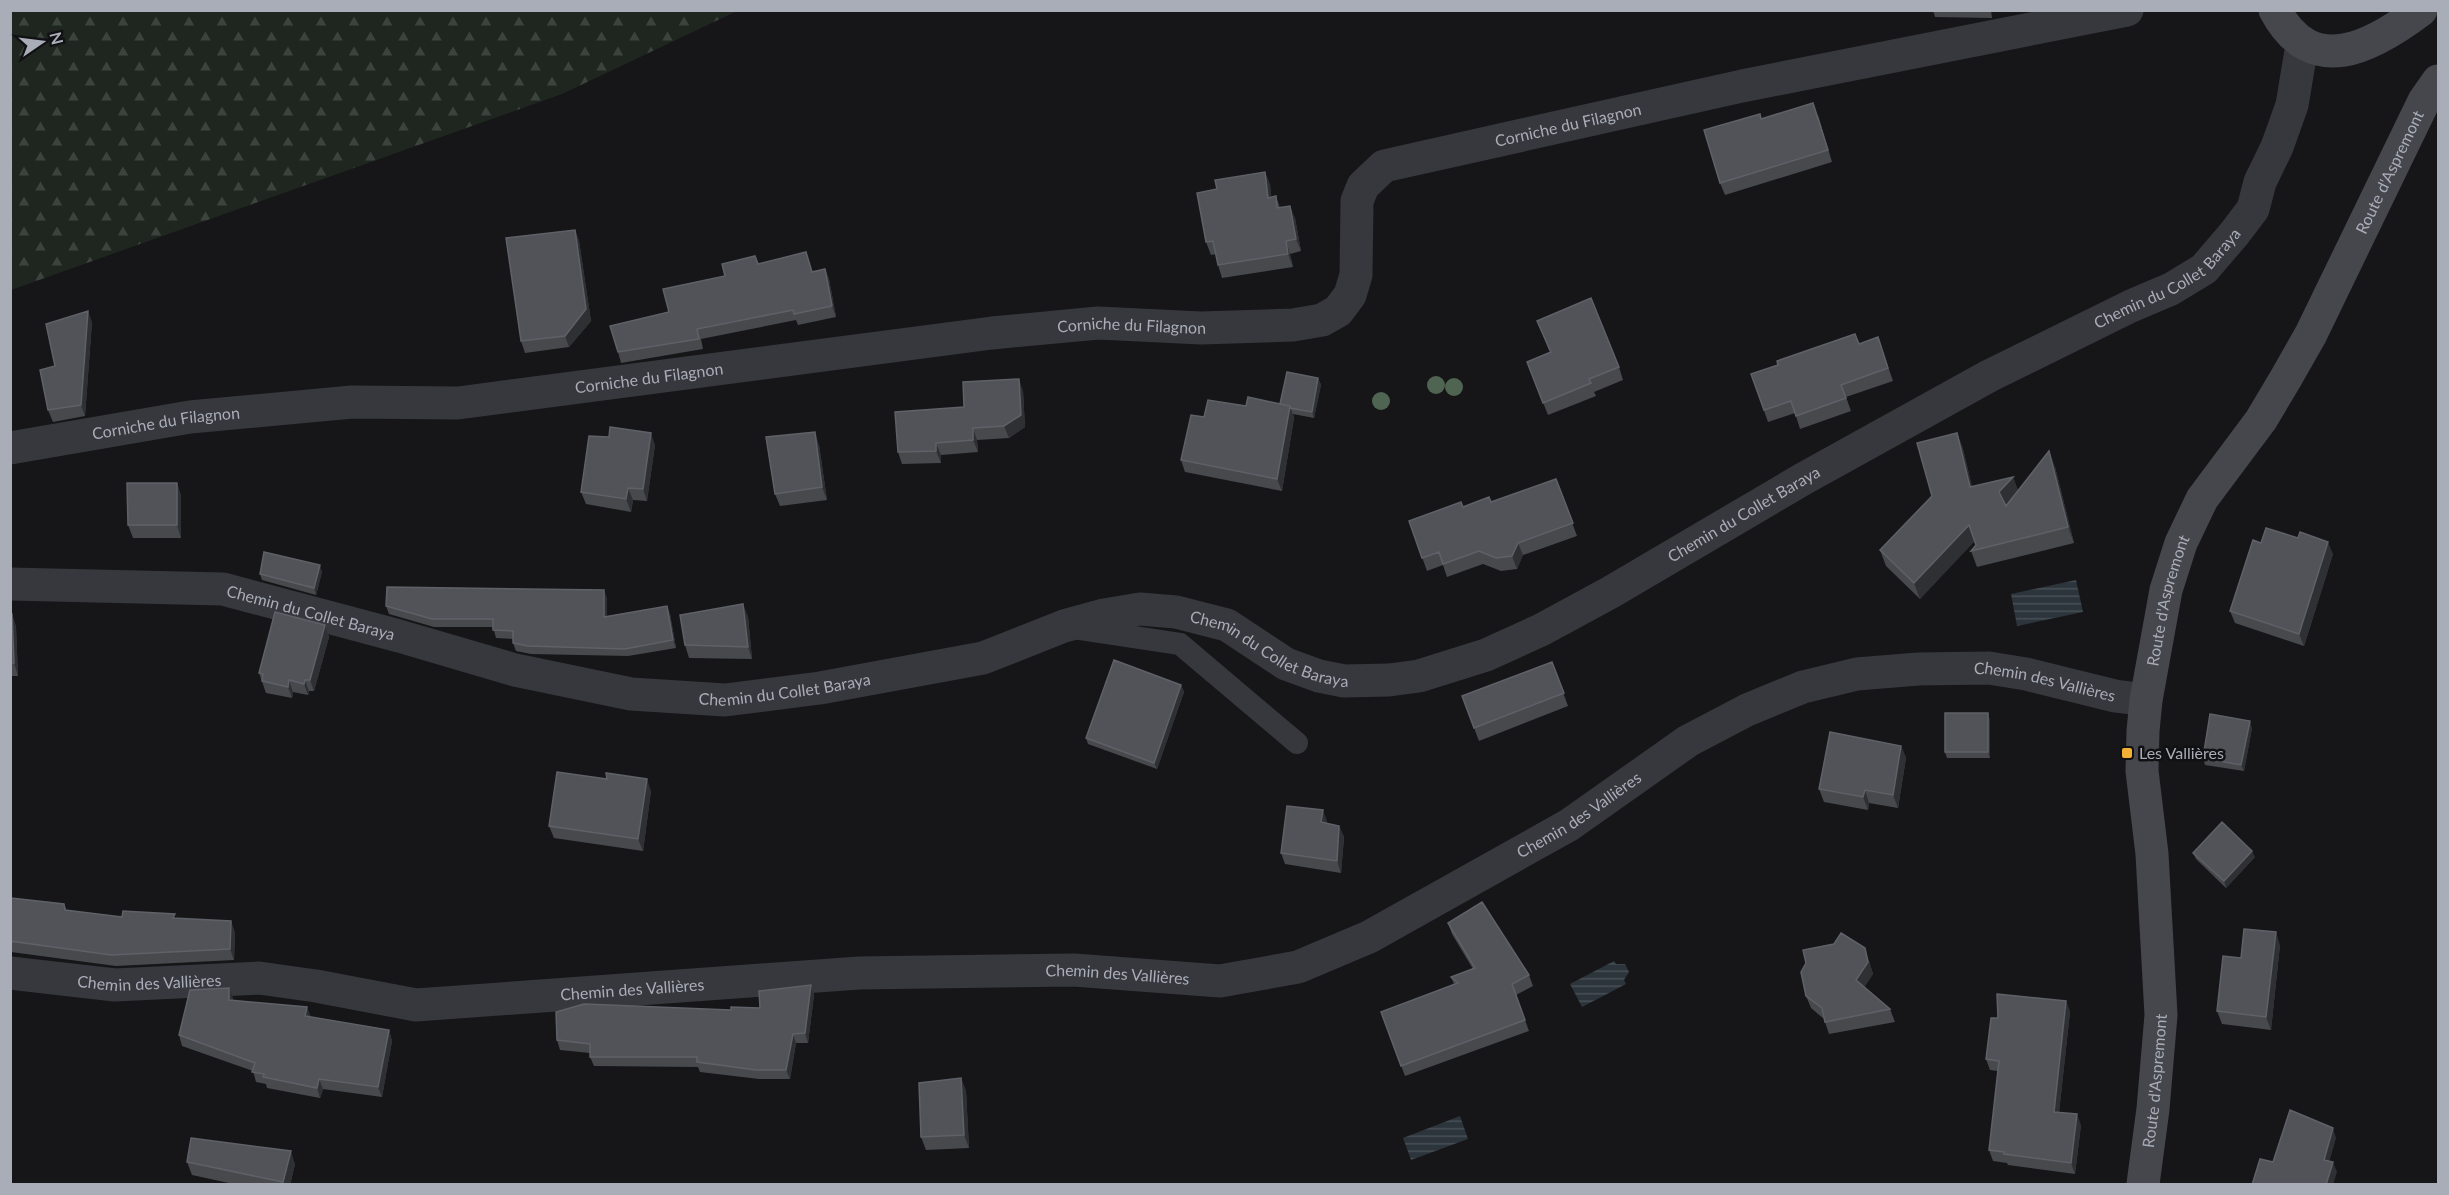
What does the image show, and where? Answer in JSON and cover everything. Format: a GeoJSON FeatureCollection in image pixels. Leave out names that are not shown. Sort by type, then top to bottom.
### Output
{"type":"FeatureCollection","features":[{"type":"Feature","properties":{"kind":"street","name":"Corniche du Filagnon"},"geometry":{"type":"LineString","coordinates":[[10,448],[190,417],[352,402],[458,403],[992,333],[1098,323],[1200,328],[1293,325],[1322,320],[1338,311],[1350,295],[1356,275],[1357,201],[1363,186],[1384,166],[1742,86],[2127,10]]}},
{"type":"Feature","properties":{"kind":"street"},"geometry":{"type":"LineString","coordinates":[[2275,10],[2284,27],[2302,45],[2325,52],[2358,48],[2373,43],[2421,10]]}},
{"type":"Feature","properties":{"kind":"street","name":"Chemin du Collet Baraya"},"geometry":{"type":"LineString","coordinates":[[10,584],[223,589],[399,636],[514,670],[631,694],[725,700],[820,688],[982,658],[1064,626],[1104,615],[1140,609],[1176,612],[1227,625],[1286,664],[1319,676],[1344,681],[1389,680],[1419,676],[1486,655],[1541,630],[1989,376],[2171,289],[2204,269],[2235,234],[2253,209],[2259,182],[2277,147],[2292,105],[2302,45]]}},
{"type":"Feature","properties":{"kind":"street","name":"Route d'Aspremont"},"geometry":{"type":"LineString","coordinates":[[2143,1185],[2154,1109],[2161,1015],[2152,854],[2142,771],[2146,700],[2166,590],[2181,543],[2198,508],[2228,462],[2261,420],[2311,334],[2424,101],[2439,81]]}},
{"type":"Feature","properties":{"kind":"street","name":"Chemin des Vallières"},"geometry":{"type":"LineString","coordinates":[[10,973],[116,985],[258,978],[316,986],[416,1005],[859,973],[1074,970],[1220,981],[1298,968],[1368,938],[1569,825],[1689,741],[1747,710],[1803,687],[1857,674],[1918,669],[1989,668],[2026,674],[2115,696],[2146,700]]}},
{"type":"Feature","properties":{"kind":"lane"},"geometry":{"type":"LineString","coordinates":[[1064,626],[1180,644],[1297,743]]}},
{"type":"Feature","properties":{"kind":"green space"},"geometry":{"type":"Polygon","coordinates":[[[10,11],[737,11],[562,94],[11,290],[10,11]]]}},
{"type":"Feature","properties":{"kind":"shaded area"},"geometry":{"type":"Polygon","coordinates":[[[2076,580],[2083,612],[2017,626],[2011,594],[2076,580]]]}},
{"type":"Feature","properties":{"kind":"shaded area"},"geometry":{"type":"Polygon","coordinates":[[[1614,961],[1616,964],[1625,964],[1629,972],[1624,980],[1626,984],[1582,1007],[1570,984],[1614,961]]]}},
{"type":"Feature","properties":{"kind":"shaded area"},"geometry":{"type":"Polygon","coordinates":[[[1460,1116],[1468,1139],[1411,1160],[1403,1138],[1460,1116]]]}},
{"type":"Feature","properties":{"kind":"building"},"geometry":{"type":"Polygon","coordinates":[[[1813,103],[1828,150],[1720,183],[1704,130],[1760,114],[1761,119],[1813,103]]]}},
{"type":"Feature","properties":{"kind":"building"},"geometry":{"type":"Polygon","coordinates":[[[1265,172],[1268,198],[1276,196],[1277,208],[1290,206],[1296,239],[1286,241],[1288,254],[1218,265],[1213,241],[1206,242],[1197,193],[1217,189],[1215,180],[1265,172]]]}},
{"type":"Feature","properties":{"kind":"building"},"geometry":{"type":"Polygon","coordinates":[[[575,230],[586,309],[565,336],[521,341],[506,238],[575,230]]]}},
{"type":"Feature","properties":{"kind":"building"},"geometry":{"type":"Polygon","coordinates":[[[806,252],[812,272],[825,269],[832,306],[794,314],[793,310],[697,329],[699,339],[618,352],[610,326],[669,312],[663,289],[725,276],[722,264],[755,256],[758,264],[806,252]]]}},
{"type":"Feature","properties":{"kind":"building"},"geometry":{"type":"Polygon","coordinates":[[[1591,298],[1619,367],[1589,379],[1591,383],[1543,403],[1527,362],[1551,352],[1537,321],[1591,298]]]}},
{"type":"Feature","properties":{"kind":"building"},"geometry":{"type":"Polygon","coordinates":[[[88,311],[81,405],[48,410],[40,370],[55,366],[46,324],[88,311]]]}},
{"type":"Feature","properties":{"kind":"building"},"geometry":{"type":"Polygon","coordinates":[[[1855,334],[1859,344],[1878,337],[1888,368],[1841,385],[1846,398],[1796,416],[1791,401],[1764,410],[1751,374],[1778,365],[1777,361],[1855,334]]]}},
{"type":"Feature","properties":{"kind":"building"},"geometry":{"type":"Polygon","coordinates":[[[1287,372],[1318,378],[1312,412],[1280,404],[1287,372]]]}},
{"type":"Feature","properties":{"kind":"building"},"geometry":{"type":"Polygon","coordinates":[[[1019,379],[1021,415],[1004,426],[973,428],[973,440],[936,443],[936,451],[898,452],[895,412],[964,407],[963,382],[1019,379]]]}},
{"type":"Feature","properties":{"kind":"building"},"geometry":{"type":"Polygon","coordinates":[[[1248,397],[1290,406],[1277,479],[1181,460],[1191,415],[1204,417],[1208,400],[1246,406],[1248,397]]]}},
{"type":"Feature","properties":{"kind":"building"},"geometry":{"type":"Polygon","coordinates":[[[610,427],[651,433],[643,489],[628,488],[626,499],[581,492],[589,436],[609,437],[610,427]]]}},
{"type":"Feature","properties":{"kind":"building"},"geometry":{"type":"Polygon","coordinates":[[[815,432],[822,487],[775,494],[766,437],[815,432]]]}},
{"type":"Feature","properties":{"kind":"building"},"geometry":{"type":"Polygon","coordinates":[[[1957,433],[1970,487],[2013,477],[1999,492],[2006,506],[2049,451],[2068,527],[1971,551],[1976,545],[1969,525],[1914,583],[1880,550],[1932,496],[1917,443],[1957,433]]]}},
{"type":"Feature","properties":{"kind":"building"},"geometry":{"type":"Polygon","coordinates":[[[1556,479],[1573,523],[1518,543],[1512,556],[1496,558],[1479,551],[1443,564],[1439,552],[1422,558],[1409,521],[1461,502],[1463,507],[1489,497],[1491,502],[1556,479]]]}},
{"type":"Feature","properties":{"kind":"building"},"geometry":{"type":"Polygon","coordinates":[[[127,483],[177,483],[177,525],[128,525],[127,483]]]}},
{"type":"Feature","properties":{"kind":"building"},"geometry":{"type":"Polygon","coordinates":[[[2266,528],[2298,538],[2300,532],[2328,542],[2299,634],[2230,611],[2253,540],[2261,543],[2266,528]]]}},
{"type":"Feature","properties":{"kind":"building"},"geometry":{"type":"Polygon","coordinates":[[[264,552],[320,565],[314,588],[260,574],[264,552]]]}},
{"type":"Feature","properties":{"kind":"building"},"geometry":{"type":"Polygon","coordinates":[[[387,587],[604,590],[604,617],[667,606],[673,640],[625,649],[528,646],[513,643],[513,631],[493,630],[493,619],[432,619],[386,606],[387,587]]]}},
{"type":"Feature","properties":{"kind":"building"},"geometry":{"type":"Polygon","coordinates":[[[743,604],[748,647],[685,645],[680,615],[743,604]]]}},
{"type":"Feature","properties":{"kind":"building"},"geometry":{"type":"Polygon","coordinates":[[[275,612],[325,625],[310,680],[305,680],[304,684],[289,680],[288,687],[262,681],[263,674],[259,673],[275,612]]]}},
{"type":"Feature","properties":{"kind":"building"},"geometry":{"type":"Polygon","coordinates":[[[10,614],[12,614],[14,663],[10,663],[10,614]]]}},
{"type":"Feature","properties":{"kind":"building"},"geometry":{"type":"Polygon","coordinates":[[[1114,660],[1181,685],[1154,763],[1086,738],[1114,660]]]}},
{"type":"Feature","properties":{"kind":"building"},"geometry":{"type":"Polygon","coordinates":[[[1552,662],[1564,693],[1474,728],[1462,696],[1552,662]]]}},
{"type":"Feature","properties":{"kind":"building"},"geometry":{"type":"Polygon","coordinates":[[[1945,713],[1988,713],[1988,752],[1945,752],[1945,713]]]}},
{"type":"Feature","properties":{"kind":"building"},"geometry":{"type":"Polygon","coordinates":[[[2210,714],[2250,721],[2241,765],[2203,758],[2210,714]]]}},
{"type":"Feature","properties":{"kind":"building"},"geometry":{"type":"Polygon","coordinates":[[[1830,732],[1901,746],[1893,795],[1865,790],[1863,797],[1819,789],[1830,732]]]}},
{"type":"Feature","properties":{"kind":"building"},"geometry":{"type":"Polygon","coordinates":[[[557,772],[607,779],[606,773],[647,779],[638,839],[549,826],[557,772]]]}},
{"type":"Feature","properties":{"kind":"building"},"geometry":{"type":"Polygon","coordinates":[[[1287,806],[1323,810],[1321,822],[1339,826],[1337,861],[1281,853],[1287,806]]]}},
{"type":"Feature","properties":{"kind":"building"},"geometry":{"type":"Polygon","coordinates":[[[2222,822],[2252,851],[2224,881],[2193,853],[2222,822]]]}},
{"type":"Feature","properties":{"kind":"building"},"geometry":{"type":"Polygon","coordinates":[[[11,898],[64,904],[65,910],[122,917],[123,911],[175,914],[173,918],[231,921],[230,949],[111,955],[10,941],[11,898]]]}},
{"type":"Feature","properties":{"kind":"building"},"geometry":{"type":"Polygon","coordinates":[[[1482,902],[1529,975],[1512,984],[1525,1020],[1401,1066],[1381,1012],[1458,983],[1451,977],[1475,968],[1448,923],[1482,902]]]}},
{"type":"Feature","properties":{"kind":"building"},"geometry":{"type":"Polygon","coordinates":[[[2244,929],[2276,932],[2266,1017],[2217,1011],[2223,956],[2241,958],[2244,929]]]}},
{"type":"Feature","properties":{"kind":"building"},"geometry":{"type":"Polygon","coordinates":[[[1841,933],[1865,948],[1868,962],[1856,980],[1890,1009],[1825,1022],[1822,1008],[1806,996],[1801,972],[1806,963],[1803,950],[1834,944],[1841,933]]]}},
{"type":"Feature","properties":{"kind":"building"},"geometry":{"type":"Polygon","coordinates":[[[811,985],[805,1033],[793,1034],[786,1070],[756,1070],[697,1062],[697,1057],[590,1057],[590,1044],[557,1040],[556,1012],[584,1004],[731,1010],[731,1007],[760,1008],[759,991],[811,985]]]}},
{"type":"Feature","properties":{"kind":"building"},"geometry":{"type":"Polygon","coordinates":[[[229,988],[229,1000],[307,1007],[305,1016],[389,1030],[378,1087],[319,1079],[317,1088],[263,1077],[264,1074],[252,1072],[255,1063],[179,1035],[190,990],[229,988]]]}},
{"type":"Feature","properties":{"kind":"building"},"geometry":{"type":"Polygon","coordinates":[[[1997,994],[2066,1001],[2054,1112],[2077,1114],[2071,1163],[1989,1150],[1999,1061],[1986,1059],[1991,1018],[1998,1018],[1997,994]]]}},
{"type":"Feature","properties":{"kind":"building"},"geometry":{"type":"Polygon","coordinates":[[[961,1078],[964,1135],[921,1137],[919,1083],[961,1078]]]}},
{"type":"Feature","properties":{"kind":"building"},"geometry":{"type":"Polygon","coordinates":[[[2290,1110],[2333,1128],[2324,1160],[2333,1162],[2326,1185],[2252,1185],[2260,1159],[2273,1162],[2290,1110]]]}},
{"type":"Feature","properties":{"kind":"building"},"geometry":{"type":"Polygon","coordinates":[[[191,1138],[291,1151],[283,1182],[187,1162],[191,1138]]]}},
{"type":"Feature","properties":{"kind":"place","name":"Les Vallières"},"geometry":{"type":"Point","coordinates":[2127,753]}}]}
